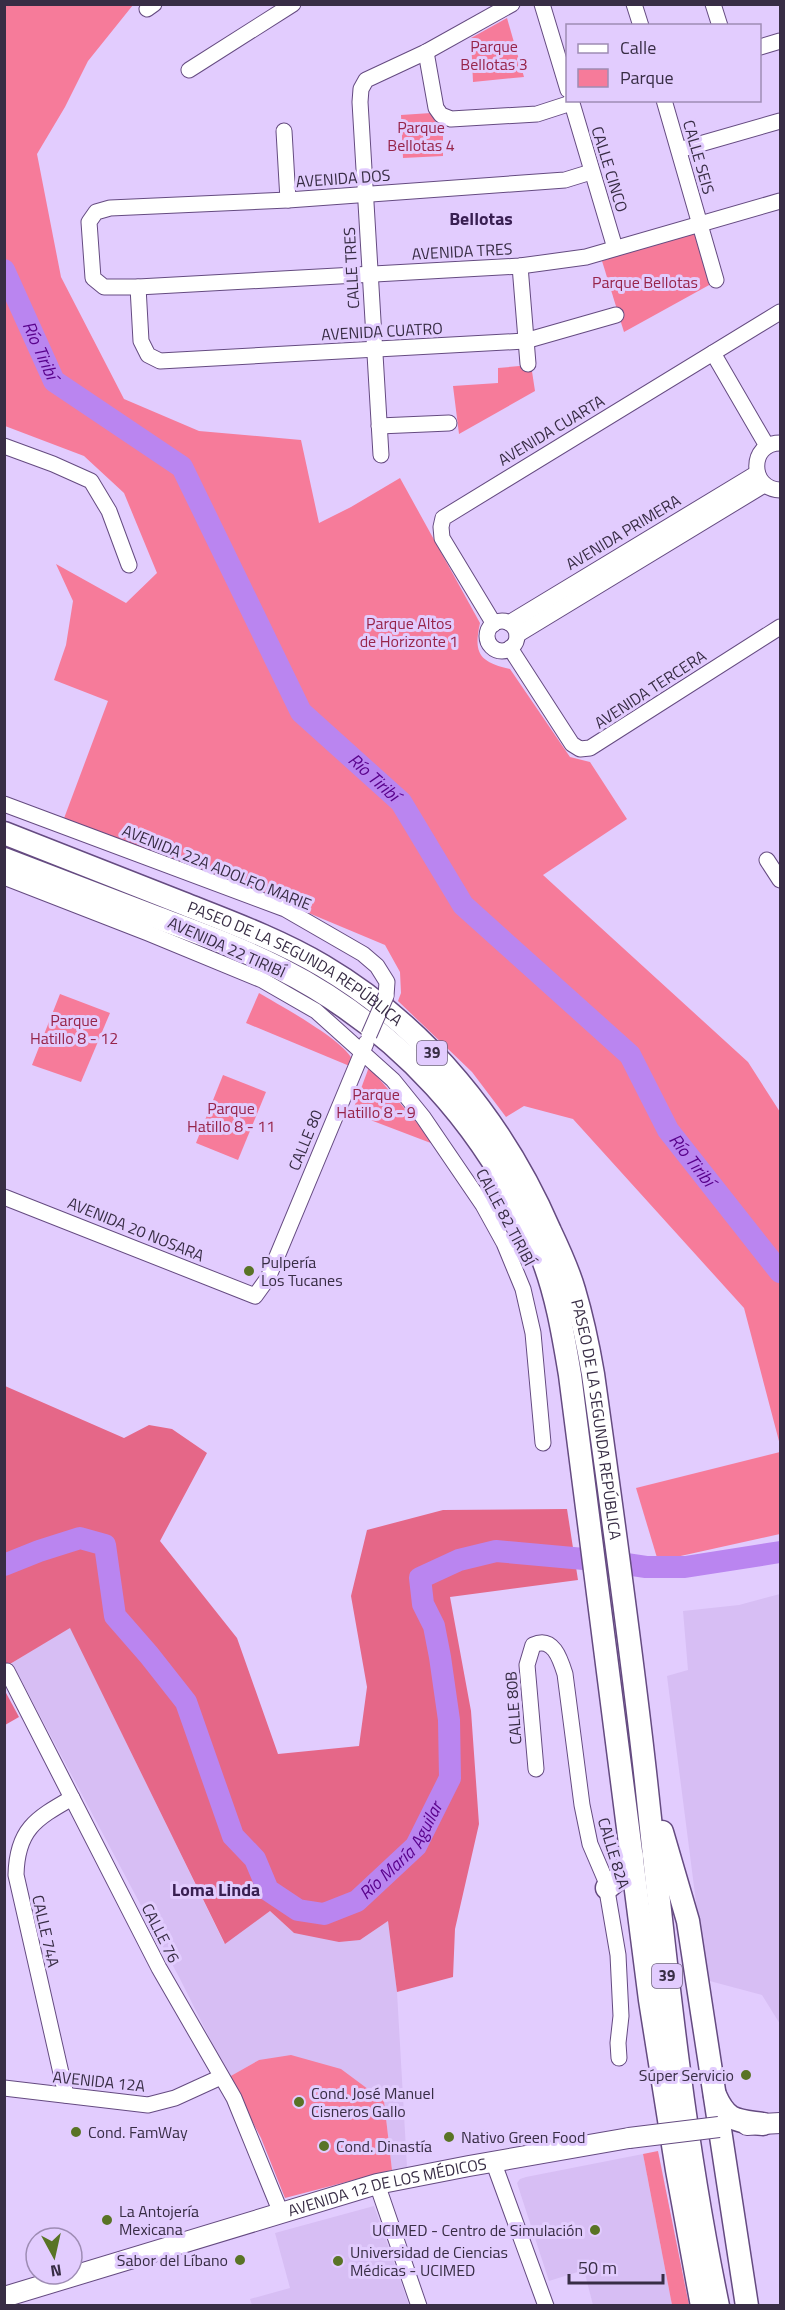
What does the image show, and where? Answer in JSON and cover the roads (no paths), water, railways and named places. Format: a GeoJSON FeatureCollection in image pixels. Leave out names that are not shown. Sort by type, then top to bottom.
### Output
{"type":"FeatureCollection","features":[{"type":"Feature","properties":{"kind":"highway","name":"PASEO DE LA SEGUNDA REPÚBLICA"},"geometry":{"type":"LineString","coordinates":[[4,833],[257,933],[322,965],[376,1001],[406,1026],[461,1083],[482,1110],[517,1164],[544,1215],[574,1287],[593,1374],[631,1644],[669,2001],[718,2306]]}},
{"type":"Feature","properties":{"kind":"highway","name":"PASEO DE LA SEGUNDA REPÚBLICA"},"geometry":{"type":"LineString","coordinates":[[4,859],[234,947],[279,968],[364,1019],[393,1043],[469,1125],[510,1191],[541,1252],[555,1296],[564,1338],[606,1647],[650,2000],[677,2170],[702,2306]]}},
{"type":"Feature","properties":{"kind":"highway"},"geometry":{"type":"LineString","coordinates":[[646,1781],[688,1921],[747,2306]]}},
{"type":"Feature","properties":{"kind":"highway"},"geometry":{"type":"LineString","coordinates":[[607,1888],[619,1878],[632,1856]]}},
{"type":"Feature","properties":{"kind":"highway"},"geometry":{"type":"LineString","coordinates":[[713,2091],[728,2116],[772,2124]]}},
{"type":"Feature","properties":{"kind":"highway"},"geometry":{"type":"LineString","coordinates":[[713,2281],[724,2306]]}},
{"type":"Feature","properties":{"kind":"main road","name":"AVENIDA 12 DE LOS MÉDICOS"},"geometry":{"type":"LineString","coordinates":[[4,2297],[377,2184],[629,2138],[719,2127],[772,2124]]}},
{"type":"Feature","properties":{"kind":"street"},"geometry":{"type":"LineString","coordinates":[[189,70],[293,4]]}},
{"type":"Feature","properties":{"kind":"street"},"geometry":{"type":"LineString","coordinates":[[512,4],[426,52],[436,108],[441,115],[451,119],[537,114],[566,100]]}},
{"type":"Feature","properties":{"kind":"street","name":"CALLE CINCO"},"geometry":{"type":"LineString","coordinates":[[542,4],[566,85]]}},
{"type":"Feature","properties":{"kind":"street"},"geometry":{"type":"LineString","coordinates":[[634,4],[640,24]]}},
{"type":"Feature","properties":{"kind":"street"},"geometry":{"type":"LineString","coordinates":[[714,4],[719,24]]}},
{"type":"Feature","properties":{"kind":"street"},"geometry":{"type":"LineString","coordinates":[[761,46],[780,41]]}},
{"type":"Feature","properties":{"kind":"street","name":"CALLE TRES"},"geometry":{"type":"LineString","coordinates":[[381,455],[360,102],[366,80],[426,52]]}},
{"type":"Feature","properties":{"kind":"street","name":"CALLE CINCO"},"geometry":{"type":"LineString","coordinates":[[571,102],[615,248]]}},
{"type":"Feature","properties":{"kind":"street","name":"CALLE SEIS"},"geometry":{"type":"LineString","coordinates":[[665,102],[716,280]]}},
{"type":"Feature","properties":{"kind":"street"},"geometry":{"type":"LineString","coordinates":[[679,150],[780,121]]}},
{"type":"Feature","properties":{"kind":"street"},"geometry":{"type":"LineString","coordinates":[[284,131],[288,200]]}},
{"type":"Feature","properties":{"kind":"street","name":"AVENIDA DOS"},"geometry":{"type":"LineString","coordinates":[[96,212],[110,208],[288,200],[565,180],[591,172]]}},
{"type":"Feature","properties":{"kind":"street","name":"AVENIDA TRES"},"geometry":{"type":"LineString","coordinates":[[96,212],[89,222],[93,278],[104,287],[138,287],[520,266],[585,257],[780,201]]}},
{"type":"Feature","properties":{"kind":"street"},"geometry":{"type":"LineString","coordinates":[[520,266],[528,364]]}},
{"type":"Feature","properties":{"kind":"street","name":"AVENIDA CUATRO"},"geometry":{"type":"LineString","coordinates":[[138,287],[141,340],[148,355],[160,361],[525,341],[616,315]]}},
{"type":"Feature","properties":{"kind":"street","name":"AVENIDA CUARTA"},"geometry":{"type":"LineString","coordinates":[[507,632],[442,538],[443,518],[780,312]]}},
{"type":"Feature","properties":{"kind":"street"},"geometry":{"type":"LineString","coordinates":[[713,353],[774,445],[760,453],[756,463],[761,479],[774,489],[780,490]]}},
{"type":"Feature","properties":{"kind":"street"},"geometry":{"type":"LineString","coordinates":[[379,426],[449,423]]}},
{"type":"Feature","properties":{"kind":"street"},"geometry":{"type":"LineString","coordinates":[[4,446],[91,481],[109,511],[129,566]]}},
{"type":"Feature","properties":{"kind":"street","name":"AVENIDA PRIMERA"},"geometry":{"type":"LineString","coordinates":[[507,632],[761,479]]}},
{"type":"Feature","properties":{"kind":"street","name":"AVENIDA TERCERA"},"geometry":{"type":"LineString","coordinates":[[507,632],[572,744],[580,749],[590,748],[780,627]]}},
{"type":"Feature","properties":{"kind":"street","name":"AVENIDA 22A ADOLFO MARIE"},"geometry":{"type":"LineString","coordinates":[[4,804],[285,909],[363,954],[377,966],[387,982],[386,996]]}},
{"type":"Feature","properties":{"kind":"street"},"geometry":{"type":"LineString","coordinates":[[767,860],[780,880]]}},
{"type":"Feature","properties":{"kind":"street","name":"AVENIDA 22 TIRIBÍ"},"geometry":{"type":"LineString","coordinates":[[4,877],[262,980],[316,1011],[393,1080],[450,1153]]}},
{"type":"Feature","properties":{"kind":"street","name":"CALLE 80"},"geometry":{"type":"LineString","coordinates":[[255,1296],[268,1278],[386,996]]}},
{"type":"Feature","properties":{"kind":"street","name":"CALLE 82 TIRIBÍ"},"geometry":{"type":"LineString","coordinates":[[450,1153],[483,1205],[504,1244],[523,1289],[533,1333],[543,1443]]}},
{"type":"Feature","properties":{"kind":"street","name":"AVENIDA 20 NOSARA"},"geometry":{"type":"LineString","coordinates":[[4,1197],[255,1296]]}},
{"type":"Feature","properties":{"kind":"street","name":"CALLE 82A"},"geometry":{"type":"LineString","coordinates":[[533,1646],[539,1643],[548,1644],[554,1649],[561,1659],[565,1674],[582,1805],[590,1844],[602,1870],[607,1888],[619,1965],[621,2016],[618,2043],[620,2058]]}},
{"type":"Feature","properties":{"kind":"street","name":"CALLE 80B"},"geometry":{"type":"LineString","coordinates":[[533,1646],[527,1665],[536,1769]]}},
{"type":"Feature","properties":{"kind":"street","name":"CALLE 76"},"geometry":{"type":"LineString","coordinates":[[7,1671],[159,1968],[234,2098],[281,2213]]}},
{"type":"Feature","properties":{"kind":"street","name":"CALLE 74A"},"geometry":{"type":"LineString","coordinates":[[66,2095],[16,1875],[21,1844],[33,1823],[40,1816],[72,1798]]}},
{"type":"Feature","properties":{"kind":"street","name":"AVENIDA 12A"},"geometry":{"type":"LineString","coordinates":[[4,2088],[148,2105],[162,2103],[221,2077]]}},
{"type":"Feature","properties":{"kind":"street"},"geometry":{"type":"LineString","coordinates":[[493,2161],[546,2306]]}},
{"type":"Feature","properties":{"kind":"street"},"geometry":{"type":"LineString","coordinates":[[377,2184],[419,2306]]}},
{"type":"Feature","properties":{"kind":"waterway","name":"Río Tiribí"},"geometry":{"type":"LineString","coordinates":[[4,270],[54,381],[182,467],[301,712],[401,802],[463,905],[630,1055],[668,1130],[780,1272]]}},
{"type":"Feature","properties":{"kind":"waterway","name":"Río María Aguilar"},"geometry":{"type":"LineString","coordinates":[[4,1565],[80,1538],[105,1545],[115,1616],[186,1702],[233,1836],[255,1859],[268,1890],[298,1910],[324,1914],[357,1901],[416,1846],[450,1778],[449,1720],[440,1657],[434,1626],[423,1604],[420,1578],[459,1560],[496,1551],[646,1567],[685,1567],[780,1552]]}},
{"type":"Feature","properties":{"kind":"place","name":"Pulpería Los Tucanes"},"geometry":{"type":"Point","coordinates":[249,1271]}},
{"type":"Feature","properties":{"kind":"place","name":"Súper Servicio"},"geometry":{"type":"Point","coordinates":[746,2075]}},
{"type":"Feature","properties":{"kind":"place","name":"Cond. José Manuel Cisneros Gallo"},"geometry":{"type":"Point","coordinates":[299,2102]}},
{"type":"Feature","properties":{"kind":"place","name":"Cond. FamWay"},"geometry":{"type":"Point","coordinates":[76,2132]}},
{"type":"Feature","properties":{"kind":"place","name":"Nativo Green Food"},"geometry":{"type":"Point","coordinates":[449,2137]}},
{"type":"Feature","properties":{"kind":"place","name":"Cond. Dinastía"},"geometry":{"type":"Point","coordinates":[324,2146]}},
{"type":"Feature","properties":{"kind":"place","name":"La Antojería Mexicana"},"geometry":{"type":"Point","coordinates":[107,2220]}},
{"type":"Feature","properties":{"kind":"place","name":"UCIMED - Centro de Simulación"},"geometry":{"type":"Point","coordinates":[595,2230]}},
{"type":"Feature","properties":{"kind":"place","name":"Sabor del Líbano"},"geometry":{"type":"Point","coordinates":[240,2260]}},
{"type":"Feature","properties":{"kind":"place","name":"Universidad de Ciencias Médicas - UCIMED"},"geometry":{"type":"Point","coordinates":[338,2261]}},
{"type":"Feature","properties":{"kind":"district","name":"Bellotas"},"geometry":{"type":"Point","coordinates":[481,219]}},
{"type":"Feature","properties":{"kind":"district","name":"Loma Linda"},"geometry":{"type":"Point","coordinates":[216,1890]}},
{"type":"Feature","properties":{"kind":"park label","name":"Parque Bellotas 3"},"geometry":{"type":"Point","coordinates":[494,55]}},
{"type":"Feature","properties":{"kind":"park label","name":"Parque Bellotas 4"},"geometry":{"type":"Point","coordinates":[421,136]}},
{"type":"Feature","properties":{"kind":"park label","name":"Parque Bellotas"},"geometry":{"type":"Point","coordinates":[645,282]}},
{"type":"Feature","properties":{"kind":"park label","name":"Parque Altos de Horizonte 1"},"geometry":{"type":"Point","coordinates":[409,632]}},
{"type":"Feature","properties":{"kind":"park label","name":"Parque Hatillo 8 - 12"},"geometry":{"type":"Point","coordinates":[74,1029]}},
{"type":"Feature","properties":{"kind":"park label","name":"Parque Hatillo 8 - 9"},"geometry":{"type":"Point","coordinates":[376,1103]}},
{"type":"Feature","properties":{"kind":"park label","name":"Parque Hatillo 8 - 11"},"geometry":{"type":"Point","coordinates":[231,1117]}}]}
